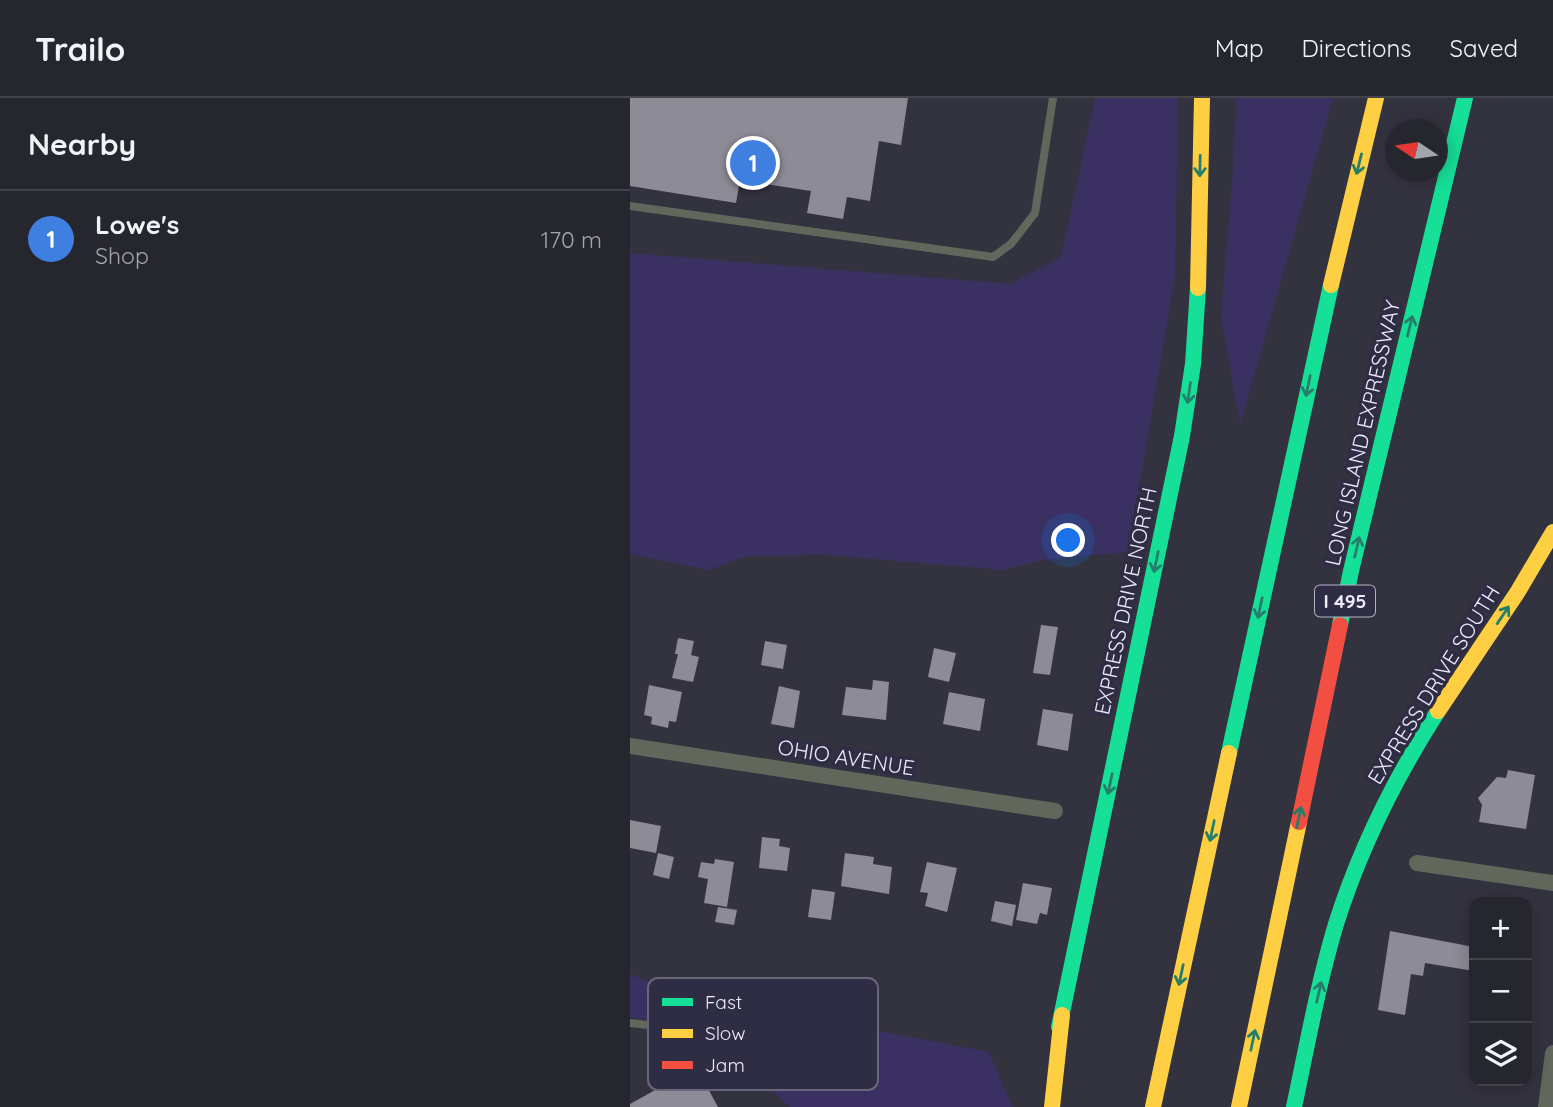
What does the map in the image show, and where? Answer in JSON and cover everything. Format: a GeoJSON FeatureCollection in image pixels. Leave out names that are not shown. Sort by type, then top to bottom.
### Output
{"type":"FeatureCollection","features":[{"type":"Feature","properties":{"kind":"main road","name":"EXPRESS DRIVE NORTH"},"geometry":{"type":"LineString","coordinates":[[1042,1107],[1190,390],[1198,292],[1202,98]]}},
{"type":"Feature","properties":{"kind":"main road"},"geometry":{"type":"LineString","coordinates":[[1153,1107],[1319,338],[1376,98]]}},
{"type":"Feature","properties":{"kind":"main road","name":"LONG ISLAND EXPRESSWAY"},"geometry":{"type":"LineString","coordinates":[[1239,1107],[1351,571],[1465,98]]}},
{"type":"Feature","properties":{"kind":"main road","name":"EXPRESS DRIVE SOUTH"},"geometry":{"type":"LineString","coordinates":[[1294,1107],[1331,943],[1354,875],[1382,808],[1416,745],[1525,579],[1553,531]]}},
{"type":"Feature","properties":{"kind":"main road"},"geometry":{"type":"LineString","coordinates":[[1052,1107],[1062,1015]]}},
{"type":"Feature","properties":{"kind":"street","name":"OHIO AVENUE"},"geometry":{"type":"LineString","coordinates":[[630,746],[1055,811]]}},
{"type":"Feature","properties":{"kind":"street"},"geometry":{"type":"LineString","coordinates":[[1417,863],[1553,883]]}},
{"type":"Feature","properties":{"kind":"street"},"geometry":{"type":"LineString","coordinates":[[1546,1107],[1553,1053]]}},
{"type":"Feature","properties":{"kind":"lane"},"geometry":{"type":"LineString","coordinates":[[630,206],[993,257],[1011,244],[1035,214],[1053,98]]}},
{"type":"Feature","properties":{"kind":"lane"},"geometry":{"type":"LineString","coordinates":[[630,1023],[648,1025]]}},
{"type":"Feature","properties":{"kind":"shaded area"},"geometry":{"type":"Polygon","coordinates":[[[1095,98],[1178,98],[1175,277],[1128,552],[1042,560],[1003,570],[826,555],[746,556],[709,570],[630,554],[630,253],[1010,284],[1061,257],[1095,98]]]}},
{"type":"Feature","properties":{"kind":"shaded area"},"geometry":{"type":"Polygon","coordinates":[[[1236,98],[1333,98],[1240,425],[1221,316],[1236,98]]]}},
{"type":"Feature","properties":{"kind":"shaded area"},"geometry":{"type":"Polygon","coordinates":[[[630,974],[648,981],[648,1020],[630,1017],[630,974]]]}},
{"type":"Feature","properties":{"kind":"shaded area"},"geometry":{"type":"Polygon","coordinates":[[[878,1031],[989,1052],[1012,1107],[790,1107],[771,1090],[878,1090],[878,1031]]]}},
{"type":"Feature","properties":{"kind":"building"},"geometry":{"type":"Polygon","coordinates":[[[630,98],[908,98],[901,145],[879,141],[870,201],[847,197],[843,219],[807,213],[811,191],[740,180],[736,203],[630,186],[630,98]]]}},
{"type":"Feature","properties":{"kind":"building"},"geometry":{"type":"Polygon","coordinates":[[[1041,625],[1058,627],[1050,675],[1033,673],[1041,625]]]}},
{"type":"Feature","properties":{"kind":"building"},"geometry":{"type":"Polygon","coordinates":[[[678,638],[694,641],[691,655],[699,657],[693,682],[672,678],[678,654],[675,654],[678,638]]]}},
{"type":"Feature","properties":{"kind":"building"},"geometry":{"type":"Polygon","coordinates":[[[765,641],[787,645],[783,669],[761,665],[765,641]]]}},
{"type":"Feature","properties":{"kind":"building"},"geometry":{"type":"Polygon","coordinates":[[[934,648],[956,653],[949,682],[928,677],[934,648]]]}},
{"type":"Feature","properties":{"kind":"building"},"geometry":{"type":"Polygon","coordinates":[[[873,680],[889,682],[886,720],[842,715],[846,687],[872,690],[873,680]]]}},
{"type":"Feature","properties":{"kind":"building"},"geometry":{"type":"Polygon","coordinates":[[[649,685],[682,692],[676,722],[669,721],[668,728],[651,724],[652,717],[644,715],[649,685]]]}},
{"type":"Feature","properties":{"kind":"building"},"geometry":{"type":"Polygon","coordinates":[[[779,686],[800,691],[794,728],[771,724],[779,686]]]}},
{"type":"Feature","properties":{"kind":"building"},"geometry":{"type":"Polygon","coordinates":[[[949,692],[985,699],[980,731],[943,724],[949,692]]]}},
{"type":"Feature","properties":{"kind":"building"},"geometry":{"type":"Polygon","coordinates":[[[1043,709],[1073,714],[1068,751],[1037,745],[1043,709]]]}},
{"type":"Feature","properties":{"kind":"building"},"geometry":{"type":"Polygon","coordinates":[[[1508,770],[1535,775],[1526,829],[1479,822],[1482,805],[1478,798],[1497,777],[1506,778],[1508,770]]]}},
{"type":"Feature","properties":{"kind":"building"},"geometry":{"type":"Polygon","coordinates":[[[630,820],[661,826],[656,853],[630,848],[630,820]]]}},
{"type":"Feature","properties":{"kind":"building"},"geometry":{"type":"Polygon","coordinates":[[[762,837],[780,839],[779,846],[790,848],[787,871],[759,868],[762,837]]]}},
{"type":"Feature","properties":{"kind":"building"},"geometry":{"type":"Polygon","coordinates":[[[658,853],[674,857],[669,879],[653,875],[658,853]]]}},
{"type":"Feature","properties":{"kind":"building"},"geometry":{"type":"Polygon","coordinates":[[[845,853],[874,857],[873,864],[892,867],[889,894],[841,886],[845,853]]]}},
{"type":"Feature","properties":{"kind":"building"},"geometry":{"type":"Polygon","coordinates":[[[715,859],[734,862],[727,907],[704,903],[708,879],[698,877],[701,862],[714,864],[715,859]]]}},
{"type":"Feature","properties":{"kind":"building"},"geometry":{"type":"Polygon","coordinates":[[[927,862],[957,868],[947,912],[925,906],[928,893],[920,892],[927,862]]]}},
{"type":"Feature","properties":{"kind":"building"},"geometry":{"type":"Polygon","coordinates":[[[1023,883],[1052,888],[1047,915],[1040,913],[1037,924],[1016,920],[1023,883]]]}},
{"type":"Feature","properties":{"kind":"building"},"geometry":{"type":"Polygon","coordinates":[[[812,889],[835,892],[831,920],[808,917],[812,889]]]}},
{"type":"Feature","properties":{"kind":"building"},"geometry":{"type":"Polygon","coordinates":[[[995,901],[1016,905],[1012,926],[991,921],[995,901]]]}},
{"type":"Feature","properties":{"kind":"building"},"geometry":{"type":"Polygon","coordinates":[[[718,907],[737,910],[734,925],[715,922],[718,907]]]}},
{"type":"Feature","properties":{"kind":"building"},"geometry":{"type":"Polygon","coordinates":[[[1390,931],[1469,946],[1469,970],[1425,963],[1423,976],[1411,974],[1405,1015],[1378,1010],[1390,931]]]}},
{"type":"Feature","properties":{"kind":"building"},"geometry":{"type":"Polygon","coordinates":[[[655,1090],[709,1090],[718,1107],[630,1107],[630,1104],[655,1090]]]}},
{"type":"Feature","properties":{"kind":"traffic: fast"},"geometry":{"type":"LineString","coordinates":[[1340,625],[1465,98]]}},
{"type":"Feature","properties":{"kind":"traffic: fast"},"geometry":{"type":"LineString","coordinates":[[1229,753],[1331,285]]}},
{"type":"Feature","properties":{"kind":"traffic: fast"},"geometry":{"type":"LineString","coordinates":[[1059,1027],[1182,436],[1193,364],[1198,288]]}},
{"type":"Feature","properties":{"kind":"traffic: fast"},"geometry":{"type":"LineString","coordinates":[[1294,1107],[1324,969],[1336,924],[1356,868],[1407,762],[1438,711]]}},
{"type":"Feature","properties":{"kind":"traffic: slow"},"geometry":{"type":"LineString","coordinates":[[1198,288],[1202,98]]}},
{"type":"Feature","properties":{"kind":"traffic: slow"},"geometry":{"type":"LineString","coordinates":[[1331,285],[1376,98]]}},
{"type":"Feature","properties":{"kind":"traffic: slow"},"geometry":{"type":"LineString","coordinates":[[1438,711],[1517,593],[1553,532]]}},
{"type":"Feature","properties":{"kind":"traffic: slow"},"geometry":{"type":"LineString","coordinates":[[1153,1107],[1229,753]]}},
{"type":"Feature","properties":{"kind":"traffic: slow"},"geometry":{"type":"LineString","coordinates":[[1239,1107],[1299,822]]}},
{"type":"Feature","properties":{"kind":"traffic: slow"},"geometry":{"type":"LineString","coordinates":[[1052,1107],[1062,1015]]}},
{"type":"Feature","properties":{"kind":"traffic: jam"},"geometry":{"type":"LineString","coordinates":[[1299,822],[1340,625]]}},
{"type":"Feature","properties":{"kind":"place","name":"Lowe's"},"geometry":{"type":"Point","coordinates":[753,163]}}]}
